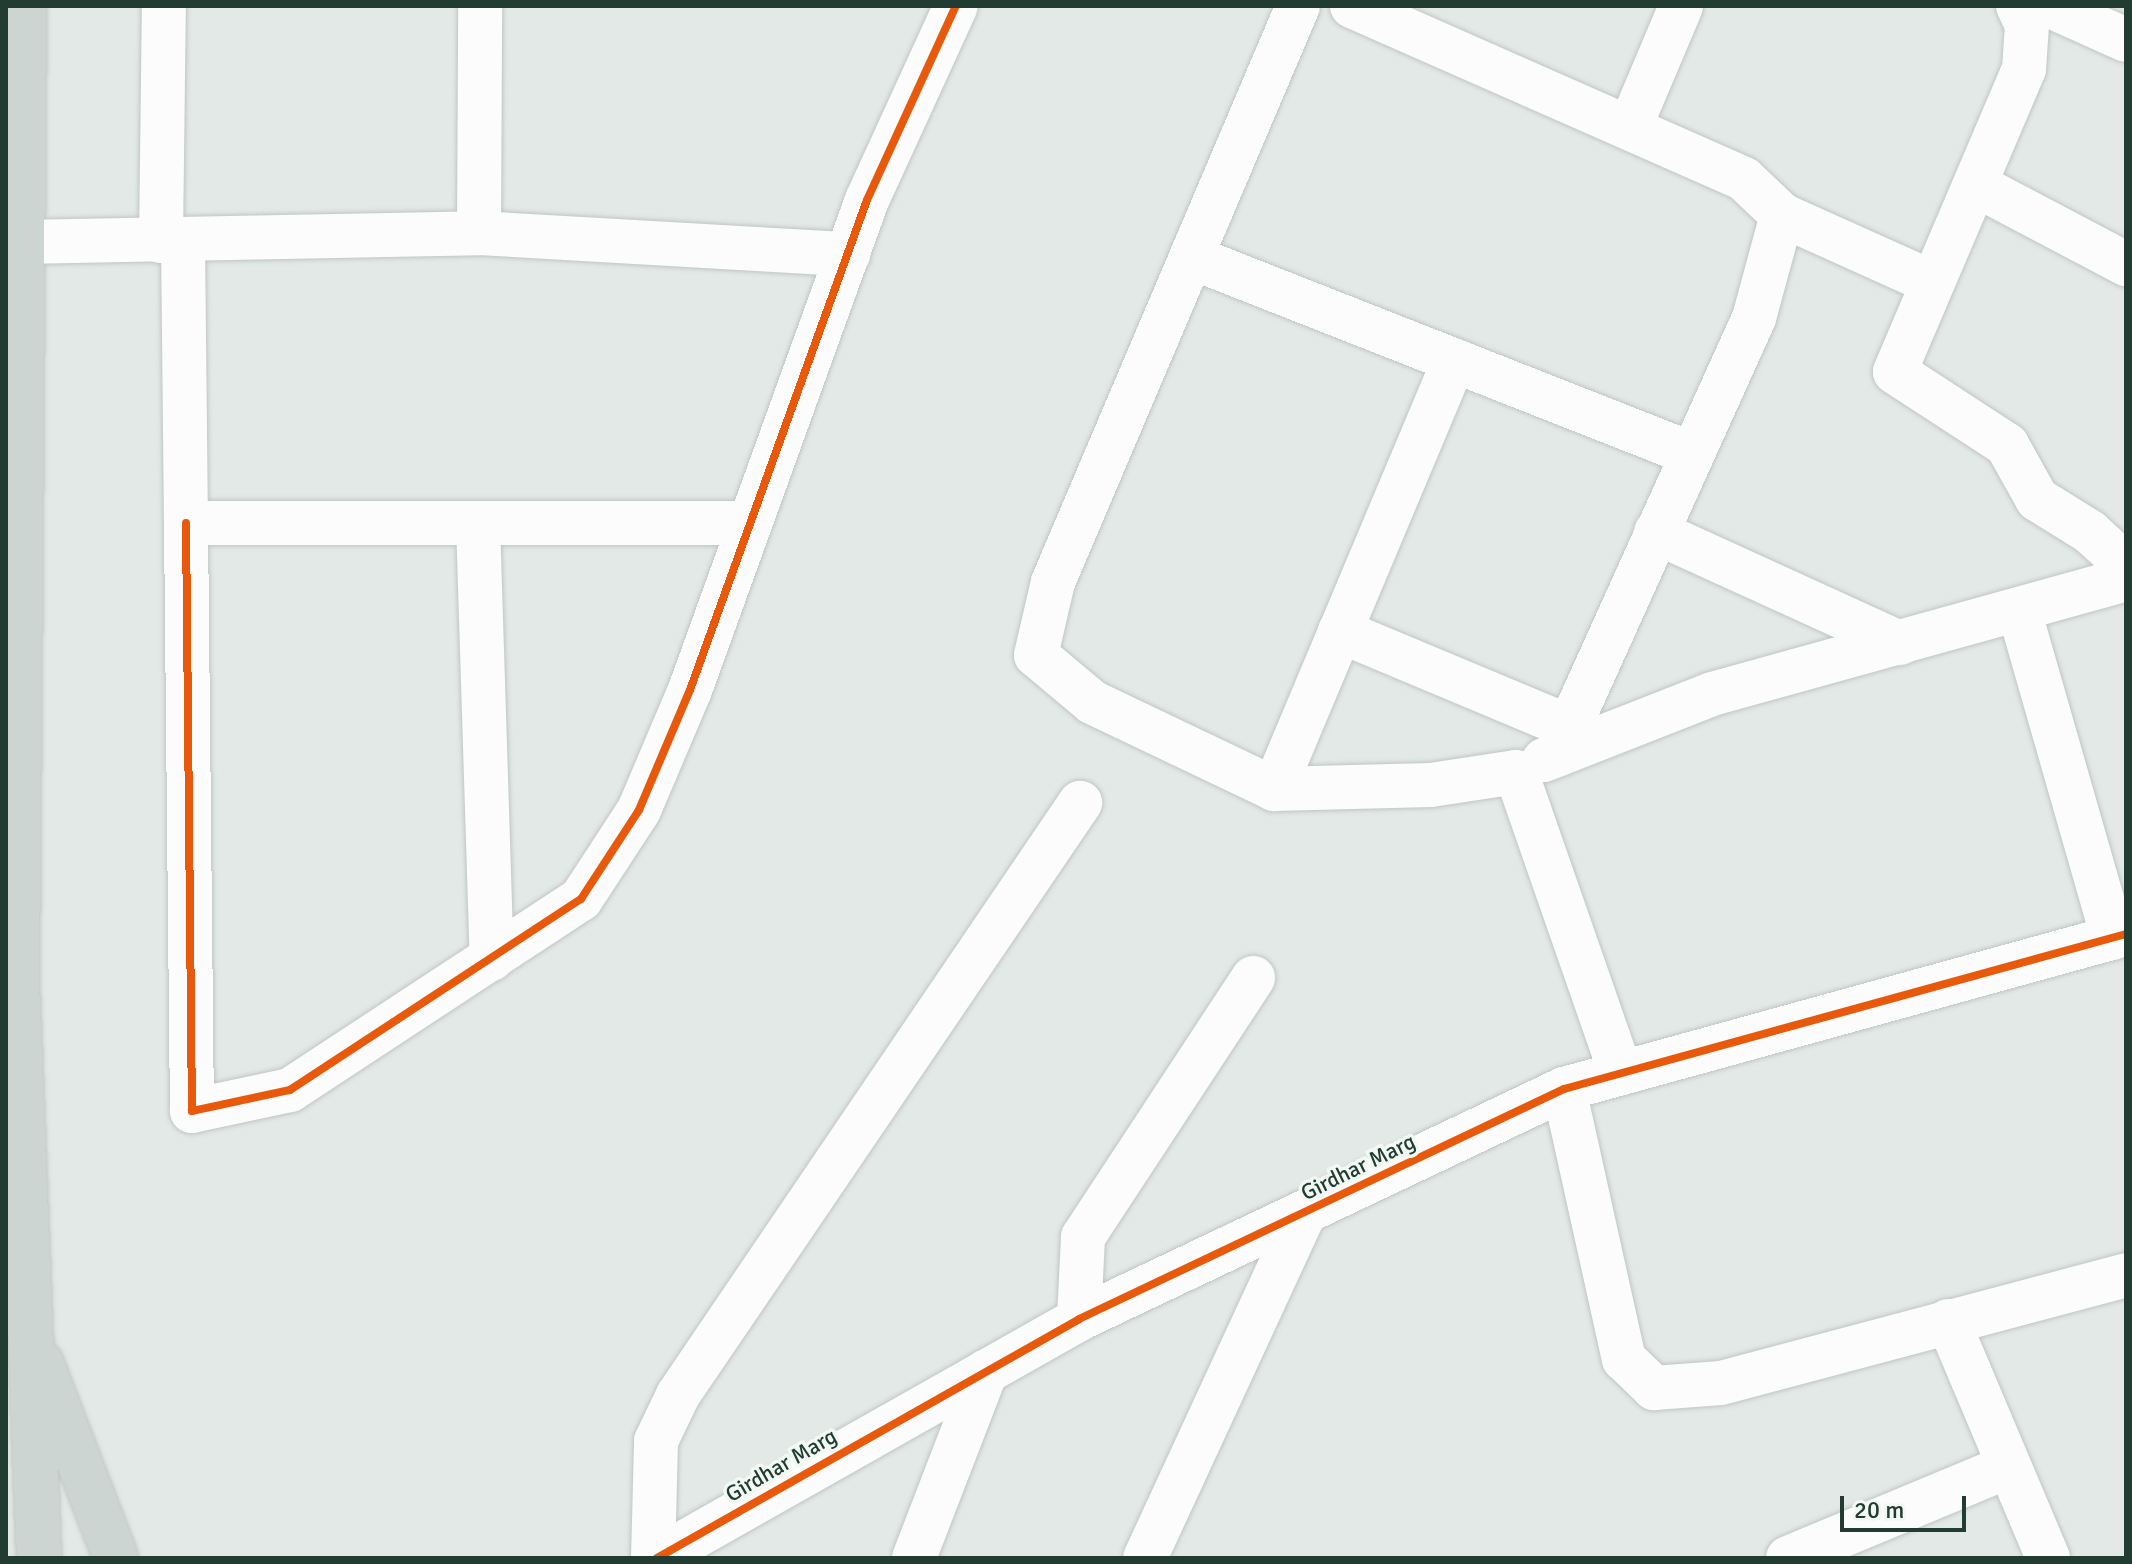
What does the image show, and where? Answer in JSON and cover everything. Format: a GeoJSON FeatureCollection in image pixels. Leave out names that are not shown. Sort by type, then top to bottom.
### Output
{"type":"FeatureCollection","features":[{"type":"Feature","properties":{"kind":"main road"},"geometry":{"type":"LineString","coordinates":[[24,6],[11,982],[39,1558]]}},
{"type":"Feature","properties":{"kind":"main road"},"geometry":{"type":"LineString","coordinates":[[27,1327],[116,1558]]}},
{"type":"Feature","properties":{"kind":"street"},"geometry":{"type":"LineString","coordinates":[[164,6],[186,523],[192,1111],[290,1090],[581,899],[639,810],[750,523],[848,254],[956,6]]}},
{"type":"Feature","properties":{"kind":"street"},"geometry":{"type":"LineString","coordinates":[[479,233],[480,6]]}},
{"type":"Feature","properties":{"kind":"street"},"geometry":{"type":"LineString","coordinates":[[1298,6],[1053,582],[1036,655],[1092,702],[1274,789],[1431,785],[1516,772],[1564,741],[1712,694],[2126,579]]}},
{"type":"Feature","properties":{"kind":"street"},"geometry":{"type":"LineString","coordinates":[[1352,6],[1744,179],[1782,215],[1931,282]]}},
{"type":"Feature","properties":{"kind":"street"},"geometry":{"type":"LineString","coordinates":[[1630,127],[1681,6]]}},
{"type":"Feature","properties":{"kind":"street"},"geometry":{"type":"LineString","coordinates":[[2018,6],[2027,25],[2024,69],[1895,372],[2007,445],[2037,499],[2126,565]]}},
{"type":"Feature","properties":{"kind":"street"},"geometry":{"type":"LineString","coordinates":[[2051,6],[2126,40]]}},
{"type":"Feature","properties":{"kind":"street"},"geometry":{"type":"LineString","coordinates":[[1976,185],[2126,264]]}},
{"type":"Feature","properties":{"kind":"street"},"geometry":{"type":"LineString","coordinates":[[1564,741],[1754,318],[1782,215]]}},
{"type":"Feature","properties":{"kind":"street"},"geometry":{"type":"LineString","coordinates":[[21,242],[479,233],[848,254]]}},
{"type":"Feature","properties":{"kind":"street"},"geometry":{"type":"LineString","coordinates":[[1191,257],[1692,454]]}},
{"type":"Feature","properties":{"kind":"street"},"geometry":{"type":"LineString","coordinates":[[1274,789],[1454,360]]}},
{"type":"Feature","properties":{"kind":"street"},"geometry":{"type":"LineString","coordinates":[[186,523],[750,523]]}},
{"type":"Feature","properties":{"kind":"street"},"geometry":{"type":"LineString","coordinates":[[478,523],[492,959]]}},
{"type":"Feature","properties":{"kind":"street"},"geometry":{"type":"LineString","coordinates":[[1656,532],[1900,643]]}},
{"type":"Feature","properties":{"kind":"street"},"geometry":{"type":"LineString","coordinates":[[2019,610],[2120,936]]}},
{"type":"Feature","properties":{"kind":"street"},"geometry":{"type":"LineString","coordinates":[[1340,631],[1564,741]]}},
{"type":"Feature","properties":{"kind":"street"},"geometry":{"type":"LineString","coordinates":[[1516,772],[1621,1073]]}},
{"type":"Feature","properties":{"kind":"street"},"geometry":{"type":"LineString","coordinates":[[655,1558],[656,1441],[678,1395],[1080,803]]}},
{"type":"Feature","properties":{"kind":"street","name":"Girdhar Marg"},"geometry":{"type":"LineString","coordinates":[[655,1558],[1079,1319],[1564,1089],[2120,936]]}},
{"type":"Feature","properties":{"kind":"street"},"geometry":{"type":"LineString","coordinates":[[1079,1319],[1083,1237],[1253,978]]}},
{"type":"Feature","properties":{"kind":"street"},"geometry":{"type":"LineString","coordinates":[[1564,1089],[1624,1359],[1654,1388],[1721,1383],[2126,1275]]}},
{"type":"Feature","properties":{"kind":"street"},"geometry":{"type":"LineString","coordinates":[[1145,1558],[1305,1212]]}},
{"type":"Feature","properties":{"kind":"street"},"geometry":{"type":"LineString","coordinates":[[1948,1321],[2048,1558]]}},
{"type":"Feature","properties":{"kind":"street"},"geometry":{"type":"LineString","coordinates":[[914,1558],[986,1371]]}},
{"type":"Feature","properties":{"kind":"street"},"geometry":{"type":"LineString","coordinates":[[1788,1558],[2009,1466]]}},
{"type":"Feature","properties":{"kind":"cycle path"},"geometry":{"type":"LineString","coordinates":[[186,523],[192,1111],[290,1090],[581,899],[639,810],[690,690],[867,200],[956,6]]}},
{"type":"Feature","properties":{"kind":"cycle path"},"geometry":{"type":"LineString","coordinates":[[657,1558],[1079,1319],[1564,1089],[2126,934]]}}]}
